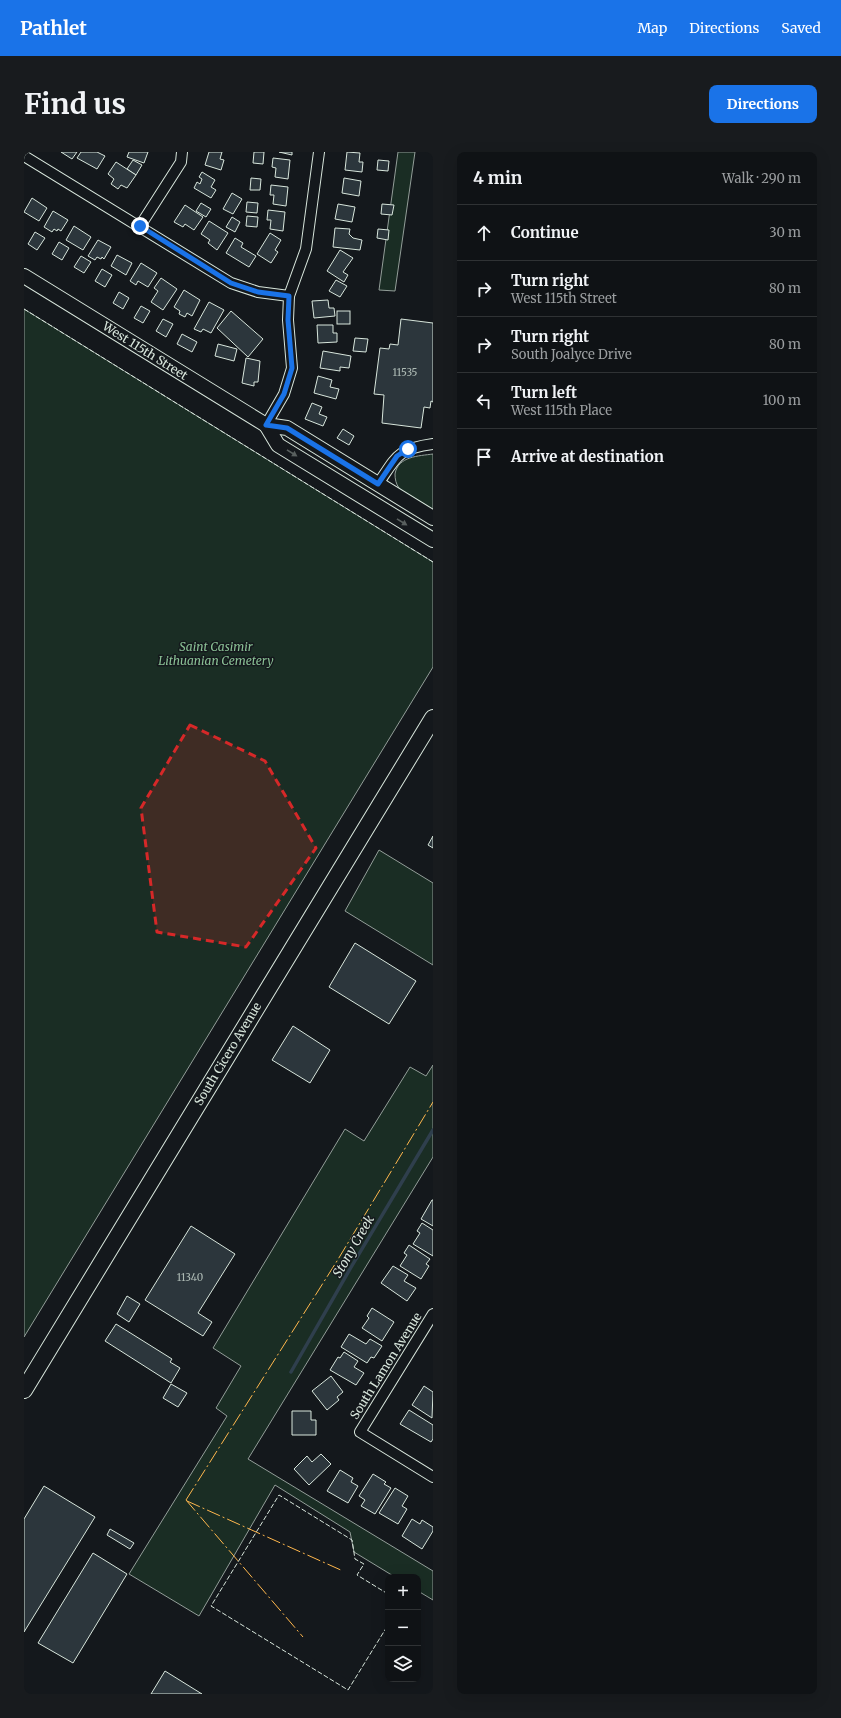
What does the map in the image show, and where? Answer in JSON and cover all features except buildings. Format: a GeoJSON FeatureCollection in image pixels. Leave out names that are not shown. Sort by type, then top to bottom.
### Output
{"type":"FeatureCollection","features":[{"type":"Feature","properties":{"kind":"main road","name":"South Cicero Avenue"},"geometry":{"type":"LineString","coordinates":[[24,1390],[433,718]]}},
{"type":"Feature","properties":{"kind":"street"},"geometry":{"type":"LineString","coordinates":[[140,226],[181,162],[182,152]]}},
{"type":"Feature","properties":{"kind":"street"},"geometry":{"type":"LineString","coordinates":[[266,425],[284,394],[292,368],[288,320],[289,296],[306,249],[319,152]]}},
{"type":"Feature","properties":{"kind":"street"},"geometry":{"type":"LineString","coordinates":[[24,156],[231,283],[258,292],[289,296]]}},
{"type":"Feature","properties":{"kind":"street","name":"West 115th Street"},"geometry":{"type":"LineString","coordinates":[[24,276],[266,425],[287,428],[433,518]]}},
{"type":"Feature","properties":{"kind":"street","name":"West 115th Street"},"geometry":{"type":"LineString","coordinates":[[266,425],[278,445],[433,540]]}},
{"type":"Feature","properties":{"kind":"street"},"geometry":{"type":"LineString","coordinates":[[378,484],[397,456],[408,449],[433,444]]}},
{"type":"Feature","properties":{"kind":"street","name":"South Lamon Avenue"},"geometry":{"type":"LineString","coordinates":[[433,1314],[360,1432],[433,1477]]}},
{"type":"Feature","properties":{"kind":"highlighted area"},"geometry":{"type":"Polygon","coordinates":[[[190,725],[265,761],[316,848],[246,947],[157,932],[141,808],[190,725]]]}},
{"type":"Feature","properties":{"kind":"green space"},"geometry":{"type":"Polygon","coordinates":[[[398,152],[415,152],[395,291],[379,290],[398,152]]]}},
{"type":"Feature","properties":{"kind":"green space","name":"Saint Casimir Lithuanian Cemetery"},"geometry":{"type":"Polygon","coordinates":[[[24,309],[433,562],[433,667],[24,1337],[24,309]]]}},
{"type":"Feature","properties":{"kind":"green space"},"geometry":{"type":"Polygon","coordinates":[[[433,454],[433,510],[399,488],[395,474],[397,468],[405,460],[416,456],[433,454]]]}},
{"type":"Feature","properties":{"kind":"green space"},"geometry":{"type":"Polygon","coordinates":[[[379,850],[433,883],[433,965],[345,911],[379,850]]]}},
{"type":"Feature","properties":{"kind":"green space"},"geometry":{"type":"Polygon","coordinates":[[[433,1065],[433,1157],[248,1459],[433,1571],[433,1600],[421,1593],[421,1574],[390,1574],[354,1552],[350,1532],[275,1485],[199,1616],[129,1574],[227,1416],[216,1408],[241,1366],[213,1348],[345,1129],[364,1141],[410,1067],[426,1076],[433,1065]]]}},
{"type":"Feature","properties":{"kind":"waterway","name":"Stony Creek"},"geometry":{"type":"LineString","coordinates":[[291,1372],[350,1269],[433,1130]]}},
{"type":"Feature","properties":{"kind":"fence"},"geometry":{"type":"LineString","coordinates":[[24,309],[433,562]]}},
{"type":"Feature","properties":{"kind":"fence"},"geometry":{"type":"LineString","coordinates":[[385,1592],[357,1575],[364,1564],[355,1559],[352,1540],[279,1495],[211,1606],[348,1690],[385,1630]]}},
{"type":"Feature","properties":{"kind":"power"},"geometry":{"type":"LineString","coordinates":[[186,1500],[337,1261],[433,1102]]}},
{"type":"Feature","properties":{"kind":"power"},"geometry":{"type":"LineString","coordinates":[[186,1500],[303,1637]]}},
{"type":"Feature","properties":{"kind":"power"},"geometry":{"type":"LineString","coordinates":[[187,1501],[343,1571]]}},
{"type":"Feature","properties":{"kind":"route"},"geometry":{"type":"LineString","coordinates":[[140,226],[231,283],[258,292],[289,296],[288,320],[292,368],[284,394],[266,425],[287,428],[378,484],[397,456],[408,449]]}}]}
